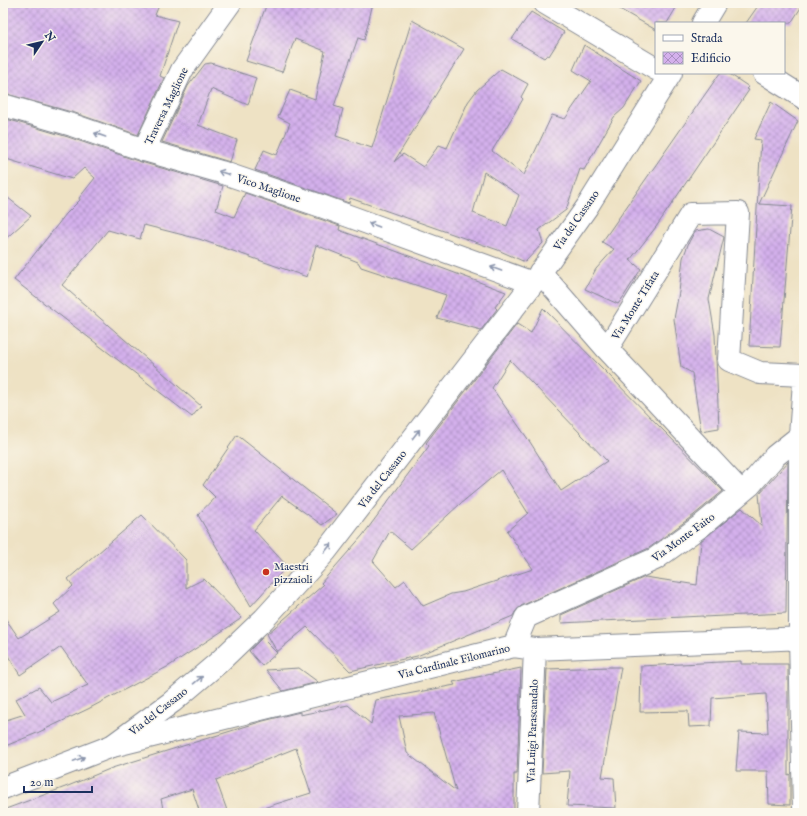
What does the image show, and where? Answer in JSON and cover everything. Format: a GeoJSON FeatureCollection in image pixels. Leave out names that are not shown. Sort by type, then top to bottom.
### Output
{"type":"FeatureCollection","features":[{"type":"Feature","properties":{"kind":"street","name":"Traversa Maglione"},"geometry":{"type":"LineString","coordinates":[[144,150],[182,70],[230,3]]}},
{"type":"Feature","properties":{"kind":"street"},"geometry":{"type":"LineString","coordinates":[[545,3],[655,68]]}},
{"type":"Feature","properties":{"kind":"street"},"geometry":{"type":"LineString","coordinates":[[703,22],[715,3]]}},
{"type":"Feature","properties":{"kind":"street","name":"Via del Cassano"},"geometry":{"type":"LineString","coordinates":[[3,788],[112,746],[172,702],[218,663],[264,618],[326,551],[536,278],[587,207],[663,74]]}},
{"type":"Feature","properties":{"kind":"street"},"geometry":{"type":"LineString","coordinates":[[766,74],[804,98]]}},
{"type":"Feature","properties":{"kind":"street","name":"Vico Maglione"},"geometry":{"type":"LineString","coordinates":[[3,105],[72,125],[144,150],[221,172],[536,278]]}},
{"type":"Feature","properties":{"kind":"street","name":"Via Monte Tifata"},"geometry":{"type":"LineString","coordinates":[[536,278],[607,349],[691,214],[738,213],[729,360],[760,373],[804,375]]}},
{"type":"Feature","properties":{"kind":"street"},"geometry":{"type":"LineString","coordinates":[[607,349],[741,492]]}},
{"type":"Feature","properties":{"kind":"street"},"geometry":{"type":"LineString","coordinates":[[804,382],[802,434],[804,809]]}},
{"type":"Feature","properties":{"kind":"street","name":"Via Monte Faito"},"geometry":{"type":"LineString","coordinates":[[514,646],[526,617],[655,559],[702,525],[750,485],[775,456],[802,434]]}},
{"type":"Feature","properties":{"kind":"street","name":"Via Cardinale Filomarino"},"geometry":{"type":"LineString","coordinates":[[112,746],[514,646],[535,649],[802,638]]}},
{"type":"Feature","properties":{"kind":"street","name":"Via Luigi Parascandalo"},"geometry":{"type":"LineString","coordinates":[[528,813],[535,649]]}},
{"type":"Feature","properties":{"kind":"building"},"geometry":{"type":"Polygon","coordinates":[[[3,3],[160,3],[155,15],[178,21],[160,76],[164,78],[138,135],[75,113],[3,93],[3,3]]]}},
{"type":"Feature","properties":{"kind":"building"},"geometry":{"type":"Polygon","coordinates":[[[267,3],[373,3],[364,40],[358,38],[334,106],[343,109],[336,136],[372,148],[412,20],[464,49],[394,162],[403,154],[423,167],[439,145],[447,148],[468,102],[477,90],[501,69],[528,84],[521,97],[523,99],[492,151],[524,175],[552,115],[565,119],[591,81],[573,70],[584,45],[641,81],[624,108],[614,117],[584,170],[580,169],[566,210],[539,230],[543,243],[525,262],[498,250],[350,198],[349,203],[255,170],[264,150],[277,155],[290,123],[278,117],[290,90],[315,99],[325,51],[295,39],[282,72],[246,61],[267,3]],[[484,172],[473,213],[507,226],[519,195],[484,172]]]}},
{"type":"Feature","properties":{"kind":"building"},"geometry":{"type":"Polygon","coordinates":[[[609,3],[679,3],[668,22],[655,22],[655,29],[609,3]]]}},
{"type":"Feature","properties":{"kind":"building"},"geometry":{"type":"Polygon","coordinates":[[[760,3],[804,3],[791,23],[747,22],[760,3]]]}},
{"type":"Feature","properties":{"kind":"building"},"geometry":{"type":"Polygon","coordinates":[[[531,12],[564,32],[549,56],[547,55],[544,58],[512,39],[531,12]]]}},
{"type":"Feature","properties":{"kind":"building"},"geometry":{"type":"Polygon","coordinates":[[[211,63],[256,78],[248,105],[211,89],[198,125],[237,140],[230,162],[162,142],[188,86],[205,64],[211,63]]]}},
{"type":"Feature","properties":{"kind":"building"},"geometry":{"type":"Polygon","coordinates":[[[719,74],[730,74],[749,87],[747,89],[749,90],[656,227],[630,260],[641,269],[618,304],[585,289],[596,269],[614,249],[602,242],[719,74]]]}},
{"type":"Feature","properties":{"kind":"building"},"geometry":{"type":"Polygon","coordinates":[[[771,102],[798,121],[759,204],[792,206],[780,347],[749,346],[761,140],[754,139],[771,102]]]}},
{"type":"Feature","properties":{"kind":"building"},"geometry":{"type":"Polygon","coordinates":[[[3,118],[68,137],[141,162],[223,186],[216,210],[234,217],[245,193],[340,226],[339,230],[506,292],[495,307],[497,309],[481,330],[437,318],[446,295],[361,267],[358,262],[316,245],[307,277],[199,239],[144,225],[140,239],[108,230],[62,285],[201,406],[192,417],[14,280],[66,214],[80,200],[79,198],[95,178],[84,168],[72,179],[3,158],[3,118]]]}},
{"type":"Feature","properties":{"kind":"building"},"geometry":{"type":"Polygon","coordinates":[[[3,194],[31,216],[3,241],[3,194]]]}},
{"type":"Feature","properties":{"kind":"building"},"geometry":{"type":"Polygon","coordinates":[[[709,229],[724,237],[709,299],[715,335],[719,428],[701,431],[692,373],[681,367],[674,319],[683,258],[689,242],[695,231],[709,229]]]}},
{"type":"Feature","properties":{"kind":"building"},"geometry":{"type":"Polygon","coordinates":[[[543,308],[723,491],[694,515],[649,548],[521,606],[513,616],[417,656],[350,671],[307,627],[277,652],[267,634],[323,585],[321,583],[363,535],[429,446],[426,443],[517,324],[531,333],[543,308]],[[510,360],[492,388],[530,442],[561,491],[607,461],[510,360]],[[501,470],[460,504],[411,549],[390,531],[373,561],[396,587],[405,580],[423,606],[451,594],[463,592],[533,569],[507,531],[528,513],[501,470]]]}},
{"type":"Feature","properties":{"kind":"building"},"geometry":{"type":"Polygon","coordinates":[[[237,435],[337,514],[322,525],[282,496],[254,530],[287,566],[251,606],[198,515],[215,497],[203,485],[237,435]]]}},
{"type":"Feature","properties":{"kind":"building"},"geometry":{"type":"Polygon","coordinates":[[[788,462],[786,613],[561,623],[561,615],[645,577],[697,585],[701,541],[742,508],[762,526],[759,494],[788,462]]]}},
{"type":"Feature","properties":{"kind":"building"},"geometry":{"type":"Polygon","coordinates":[[[142,515],[186,560],[186,588],[204,579],[242,618],[169,666],[88,709],[3,747],[3,721],[25,714],[16,699],[39,687],[51,702],[88,685],[61,647],[20,675],[3,648],[3,615],[19,638],[60,612],[54,604],[73,586],[68,579],[142,515]]]}},
{"type":"Feature","properties":{"kind":"building"},"geometry":{"type":"Polygon","coordinates":[[[262,638],[277,653],[262,666],[249,651],[262,638]]]}},
{"type":"Feature","properties":{"kind":"building"},"geometry":{"type":"Polygon","coordinates":[[[741,661],[741,664],[788,664],[788,775],[790,774],[790,805],[769,804],[768,771],[736,771],[739,732],[768,733],[766,694],[712,698],[711,726],[689,727],[688,711],[640,712],[641,666],[741,661]]]}},
{"type":"Feature","properties":{"kind":"building"},"geometry":{"type":"Polygon","coordinates":[[[621,667],[602,777],[614,778],[616,808],[567,806],[570,771],[542,773],[547,669],[621,667]]]}},
{"type":"Feature","properties":{"kind":"building"},"geometry":{"type":"Polygon","coordinates":[[[299,668],[318,682],[283,691],[266,670],[299,668]]]}},
{"type":"Feature","properties":{"kind":"building"},"geometry":{"type":"Polygon","coordinates":[[[521,668],[517,774],[514,774],[514,813],[260,813],[260,809],[311,793],[296,748],[216,780],[228,813],[200,813],[192,789],[161,799],[164,813],[3,813],[3,810],[112,768],[263,721],[300,712],[300,715],[348,705],[371,724],[376,700],[455,685],[453,682],[521,668]],[[434,713],[399,716],[407,753],[456,791],[434,713]]]}},
{"type":"Feature","properties":{"kind":"place","name":"Maestri pizzaioli"},"geometry":{"type":"Point","coordinates":[266,572]}}]}
